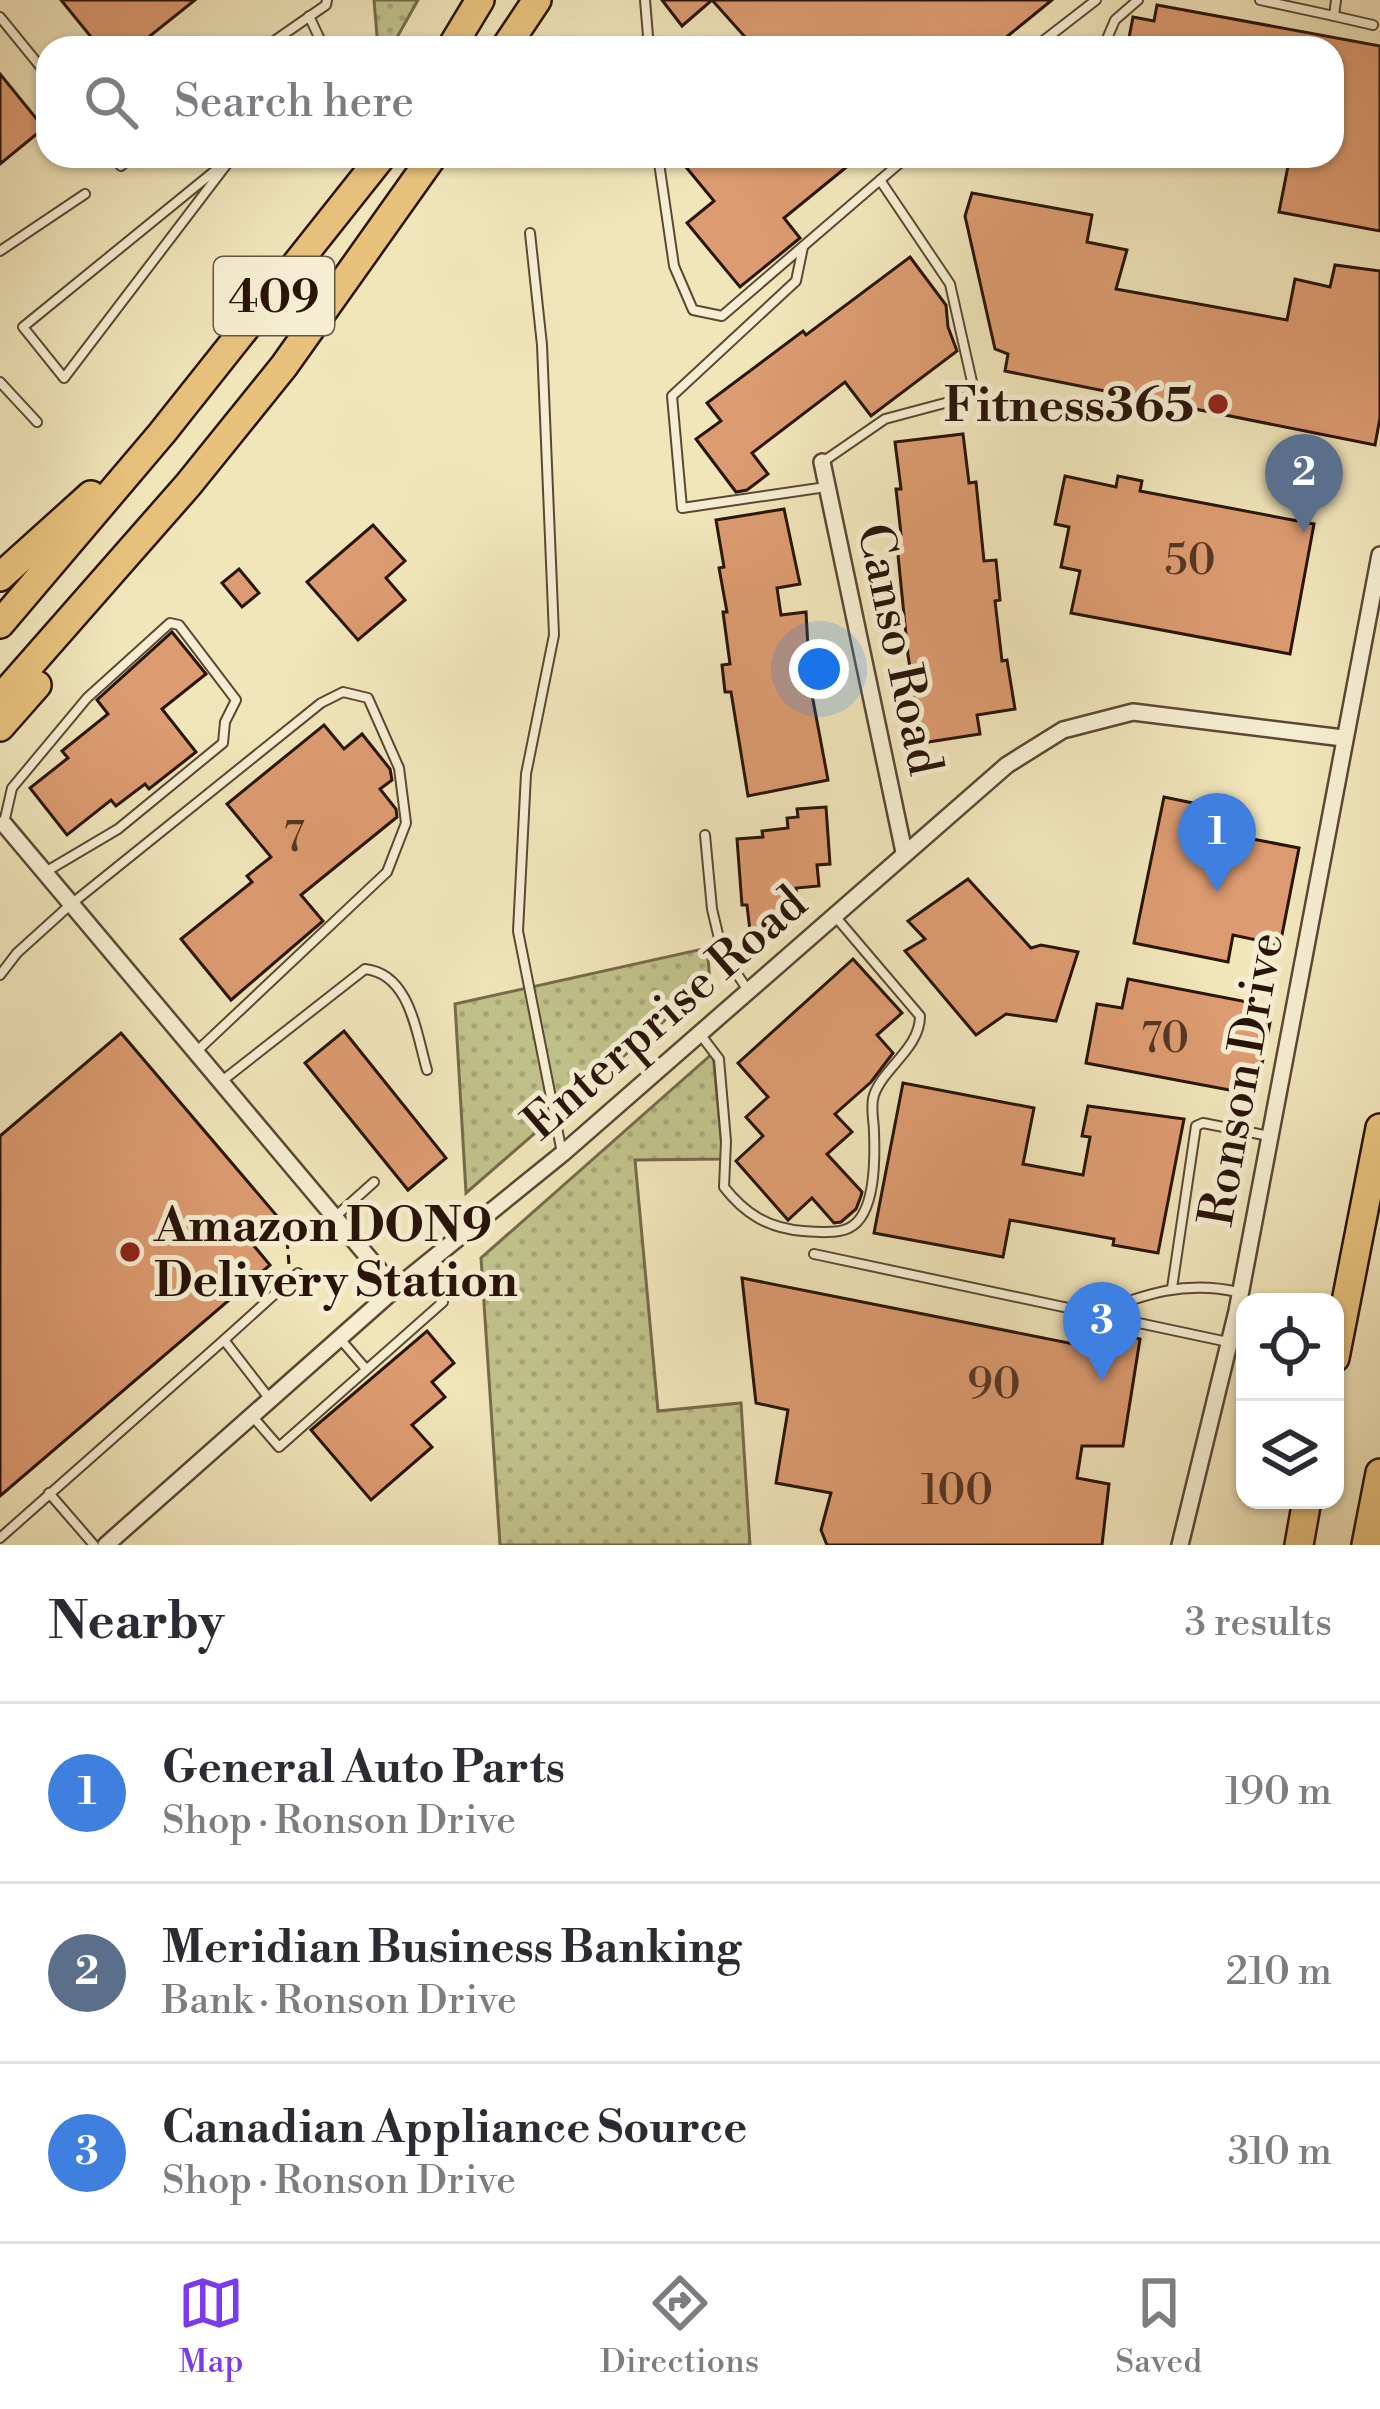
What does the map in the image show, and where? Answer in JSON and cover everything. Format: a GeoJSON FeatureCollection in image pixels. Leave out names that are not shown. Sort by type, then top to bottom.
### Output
{"type":"FeatureCollection","features":[{"type":"Feature","properties":{"kind":"highway"},"geometry":{"type":"LineString","coordinates":[[458,36],[480,0]]}},
{"type":"Feature","properties":{"kind":"highway"},"geometry":{"type":"LineString","coordinates":[[513,36],[537,0]]}},
{"type":"Feature","properties":{"kind":"highway","name":"409"},"geometry":{"type":"LineString","coordinates":[[0,624],[162,433],[372,168]]}},
{"type":"Feature","properties":{"kind":"highway","name":"409"},"geometry":{"type":"LineString","coordinates":[[0,699],[188,485],[284,366],[424,168]]}},
{"type":"Feature","properties":{"kind":"highway"},"geometry":{"type":"LineString","coordinates":[[0,577],[162,433]]}},
{"type":"Feature","properties":{"kind":"highway"},"geometry":{"type":"LineString","coordinates":[[0,727],[188,485]]}},
{"type":"Feature","properties":{"kind":"highway"},"geometry":{"type":"LineString","coordinates":[[1344,1312],[1380,1128]]}},
{"type":"Feature","properties":{"kind":"highway"},"geometry":{"type":"LineString","coordinates":[[1366,1545],[1380,1473]]}},
{"type":"Feature","properties":{"kind":"highway"},"geometry":{"type":"LineString","coordinates":[[1298,1545],[1305,1509]]}},
{"type":"Feature","properties":{"kind":"street","name":"Canso Road"},"geometry":{"type":"LineString","coordinates":[[822,462],[904,852]]}},
{"type":"Feature","properties":{"kind":"street","name":"Ronson Drive"},"geometry":{"type":"LineString","coordinates":[[1240,1293],[1380,555]]}},
{"type":"Feature","properties":{"kind":"street","name":"Enterprise Road"},"geometry":{"type":"LineString","coordinates":[[106,1545],[395,1289],[562,1154],[1007,765],[1063,730],[1133,712],[1343,738]]}},
{"type":"Feature","properties":{"kind":"street"},"geometry":{"type":"LineString","coordinates":[[4,824],[395,1289]]}},
{"type":"Feature","properties":{"kind":"street","name":"Ronson Drive"},"geometry":{"type":"LineString","coordinates":[[1180,1545],[1236,1311]]}},
{"type":"Feature","properties":{"kind":"lane"},"geometry":{"type":"LineString","coordinates":[[280,36],[326,0]]}},
{"type":"Feature","properties":{"kind":"lane"},"geometry":{"type":"LineString","coordinates":[[645,0],[648,36]]}},
{"type":"Feature","properties":{"kind":"lane"},"geometry":{"type":"LineString","coordinates":[[1050,36],[1096,0]]}},
{"type":"Feature","properties":{"kind":"lane"},"geometry":{"type":"LineString","coordinates":[[1108,36],[1115,20],[1138,0]]}},
{"type":"Feature","properties":{"kind":"lane"},"geometry":{"type":"LineString","coordinates":[[1265,0],[1373,25]]}},
{"type":"Feature","properties":{"kind":"lane"},"geometry":{"type":"LineString","coordinates":[[1334,16],[1336,0]]}},
{"type":"Feature","properties":{"kind":"lane"},"geometry":{"type":"LineString","coordinates":[[309,16],[318,36]]}},
{"type":"Feature","properties":{"kind":"lane"},"geometry":{"type":"LineString","coordinates":[[0,17],[36,61]]}},
{"type":"Feature","properties":{"kind":"lane"},"geometry":{"type":"LineString","coordinates":[[218,168],[23,327],[64,378],[224,168]]}},
{"type":"Feature","properties":{"kind":"lane"},"geometry":{"type":"LineString","coordinates":[[660,168],[674,266],[693,310],[722,316],[894,168]]}},
{"type":"Feature","properties":{"kind":"lane"},"geometry":{"type":"LineString","coordinates":[[822,462],[885,419],[975,395],[950,284],[880,180]]}},
{"type":"Feature","properties":{"kind":"lane"},"geometry":{"type":"LineString","coordinates":[[0,251],[85,194]]}},
{"type":"Feature","properties":{"kind":"lane"},"geometry":{"type":"LineString","coordinates":[[530,233],[542,344],[554,635],[526,774],[518,931],[562,1154]]}},
{"type":"Feature","properties":{"kind":"lane"},"geometry":{"type":"LineString","coordinates":[[803,247],[796,281],[672,396],[682,508],[827,487]]}},
{"type":"Feature","properties":{"kind":"lane"},"geometry":{"type":"LineString","coordinates":[[0,382],[37,422]]}},
{"type":"Feature","properties":{"kind":"lane"},"geometry":{"type":"LineString","coordinates":[[4,824],[11,788],[87,698],[155,634],[170,623],[179,625],[236,700],[223,743],[118,829],[44,873]]}},
{"type":"Feature","properties":{"kind":"lane"},"geometry":{"type":"LineString","coordinates":[[0,975],[70,905],[321,703],[343,692],[368,698],[399,768],[406,823],[387,872],[195,1052]]}},
{"type":"Feature","properties":{"kind":"lane"},"geometry":{"type":"LineString","coordinates":[[705,835],[712,909],[722,951],[748,990]]}},
{"type":"Feature","properties":{"kind":"lane"},"geometry":{"type":"LineString","coordinates":[[699,1032],[719,1059],[726,1142],[724,1187],[759,1221],[800,1231],[846,1231],[868,1203],[875,1138],[872,1100],[921,1024],[920,1016],[834,914]]}},
{"type":"Feature","properties":{"kind":"lane"},"geometry":{"type":"LineString","coordinates":[[221,1082],[365,969],[380,970],[398,982],[427,1070]]}},
{"type":"Feature","properties":{"kind":"lane"},"geometry":{"type":"LineString","coordinates":[[1172,1288],[1196,1126],[1203,1123],[1269,1136]]}},
{"type":"Feature","properties":{"kind":"lane"},"geometry":{"type":"LineString","coordinates":[[334,1217],[374,1182]]}},
{"type":"Feature","properties":{"kind":"lane"},"geometry":{"type":"LineString","coordinates":[[814,1253],[1229,1342]]}},
{"type":"Feature","properties":{"kind":"lane"},"geometry":{"type":"LineString","coordinates":[[252,1416],[278,1447],[443,1302],[418,1271]]}},
{"type":"Feature","properties":{"kind":"lane"},"geometry":{"type":"LineString","coordinates":[[0,1538],[295,1276]]}},
{"type":"Feature","properties":{"kind":"lane"},"geometry":{"type":"LineString","coordinates":[[1094,1313],[1148,1292],[1185,1285],[1240,1293]]}},
{"type":"Feature","properties":{"kind":"lane"},"geometry":{"type":"LineString","coordinates":[[340,1338],[366,1370]]}},
{"type":"Feature","properties":{"kind":"lane"},"geometry":{"type":"LineString","coordinates":[[224,1340],[270,1400]]}},
{"type":"Feature","properties":{"kind":"lane"},"geometry":{"type":"LineString","coordinates":[[49,1493],[94,1545]]}},
{"type":"Feature","properties":{"kind":"path"},"geometry":{"type":"LineString","coordinates":[[286,1225],[295,1276]]}},
{"type":"Feature","properties":{"kind":"green space"},"geometry":{"type":"Polygon","coordinates":[[[374,0],[418,0],[398,36],[377,36],[374,0]]]}},
{"type":"Feature","properties":{"kind":"green space"},"geometry":{"type":"Polygon","coordinates":[[[707,948],[710,981],[466,1193],[455,1004],[707,948]]]}},
{"type":"Feature","properties":{"kind":"green space"},"geometry":{"type":"Polygon","coordinates":[[[713,1053],[723,1159],[635,1160],[658,1411],[741,1403],[750,1545],[500,1545],[481,1258],[713,1053]]]}},
{"type":"Feature","properties":{"kind":"building"},"geometry":{"type":"Polygon","coordinates":[[[61,0],[195,0],[150,36],[90,36],[61,0]]]}},
{"type":"Feature","properties":{"kind":"building"},"geometry":{"type":"Polygon","coordinates":[[[662,0],[712,0],[682,26],[662,0]]]}},
{"type":"Feature","properties":{"kind":"building"},"geometry":{"type":"Polygon","coordinates":[[[712,0],[1052,0],[1008,36],[744,36],[712,0]]]}},
{"type":"Feature","properties":{"kind":"building"},"geometry":{"type":"Polygon","coordinates":[[[1157,5],[1326,36],[1129,36],[1133,17],[1154,21],[1157,5]]]}},
{"type":"Feature","properties":{"kind":"building"},"geometry":{"type":"Polygon","coordinates":[[[1344,39],[1380,46],[1380,231],[1279,212],[1288,168],[1344,168],[1344,39]]]}},
{"type":"Feature","properties":{"kind":"building"},"geometry":{"type":"Polygon","coordinates":[[[0,74],[36,118],[36,135],[0,164],[0,74]]]}},
{"type":"Feature","properties":{"kind":"building"},"geometry":{"type":"Polygon","coordinates":[[[687,168],[845,168],[784,218],[800,238],[740,287],[687,223],[714,201],[687,168]]]}},
{"type":"Feature","properties":{"kind":"building"},"geometry":{"type":"Polygon","coordinates":[[[972,193],[1092,215],[1087,242],[1127,250],[1116,289],[1287,320],[1295,279],[1330,287],[1335,265],[1380,271],[1380,418],[1375,445],[1005,371],[1008,354],[995,349],[965,216],[972,193]]]}},
{"type":"Feature","properties":{"kind":"building"},"geometry":{"type":"Polygon","coordinates":[[[910,257],[946,305],[957,351],[871,416],[845,382],[752,453],[768,474],[747,490],[736,492],[696,439],[721,421],[707,403],[910,257]]]}},
{"type":"Feature","properties":{"kind":"building"},"geometry":{"type":"Polygon","coordinates":[[[963,434],[969,483],[976,482],[984,561],[996,560],[1002,661],[1007,660],[1015,709],[977,715],[980,734],[922,743],[896,535],[901,534],[896,489],[901,489],[895,442],[963,434]]]}},
{"type":"Feature","properties":{"kind":"building"},"geometry":{"type":"Polygon","coordinates":[[[1065,476],[1116,487],[1118,476],[1142,481],[1140,491],[1314,524],[1290,654],[1071,613],[1080,571],[1061,567],[1069,527],[1055,524],[1065,476]]]}},
{"type":"Feature","properties":{"kind":"building"},"geometry":{"type":"Polygon","coordinates":[[[784,509],[800,584],[777,588],[781,615],[806,612],[810,684],[828,780],[748,796],[731,692],[725,692],[722,665],[730,664],[716,520],[784,509]]]}},
{"type":"Feature","properties":{"kind":"building"},"geometry":{"type":"Polygon","coordinates":[[[373,525],[405,561],[386,578],[405,600],[358,640],[307,582],[373,525]]]}},
{"type":"Feature","properties":{"kind":"building"},"geometry":{"type":"Polygon","coordinates":[[[239,569],[259,593],[242,607],[222,583],[239,569]]]}},
{"type":"Feature","properties":{"kind":"building"},"geometry":{"type":"Polygon","coordinates":[[[172,632],[206,674],[162,709],[196,752],[149,789],[145,784],[116,806],[111,800],[67,835],[30,788],[68,758],[62,751],[108,714],[97,700],[172,632]]]}},
{"type":"Feature","properties":{"kind":"building"},"geometry":{"type":"Polygon","coordinates":[[[324,725],[344,749],[362,734],[390,769],[392,780],[380,789],[397,817],[301,895],[323,921],[231,1000],[181,939],[252,882],[247,876],[271,857],[227,804],[324,725]]]}},
{"type":"Feature","properties":{"kind":"building"},"geometry":{"type":"Polygon","coordinates":[[[1164,797],[1241,813],[1237,836],[1299,848],[1280,945],[1233,935],[1228,962],[1134,943],[1164,797]]]}},
{"type":"Feature","properties":{"kind":"building"},"geometry":{"type":"Polygon","coordinates":[[[826,807],[830,864],[817,865],[819,886],[796,888],[798,912],[767,915],[768,929],[750,931],[747,905],[742,905],[737,839],[788,828],[787,818],[798,817],[797,809],[826,807]]]}},
{"type":"Feature","properties":{"kind":"building"},"geometry":{"type":"Polygon","coordinates":[[[968,879],[1031,948],[1041,945],[1078,952],[1056,1021],[1006,1014],[976,1035],[905,951],[925,939],[908,921],[968,879]]]}},
{"type":"Feature","properties":{"kind":"building"},"geometry":{"type":"Polygon","coordinates":[[[853,959],[902,1013],[877,1035],[893,1053],[871,1082],[835,1114],[852,1132],[827,1154],[862,1192],[856,1209],[841,1222],[834,1223],[812,1198],[788,1220],[736,1161],[763,1136],[746,1117],[768,1097],[738,1063],[853,959]]]}},
{"type":"Feature","properties":{"kind":"building"},"geometry":{"type":"Polygon","coordinates":[[[1128,979],[1273,1007],[1256,1095],[1086,1063],[1097,1004],[1122,1008],[1128,979]]]}},
{"type":"Feature","properties":{"kind":"building"},"geometry":{"type":"Polygon","coordinates":[[[344,1031],[446,1158],[408,1190],[305,1063],[344,1031]]]}},
{"type":"Feature","properties":{"kind":"building","name":"Amazon DON9 Delivery Station"},"geometry":{"type":"Polygon","coordinates":[[[121,1033],[277,1216],[249,1240],[270,1265],[0,1496],[0,1136],[121,1033]]]}},
{"type":"Feature","properties":{"kind":"building"},"geometry":{"type":"Polygon","coordinates":[[[903,1083],[1034,1108],[1023,1164],[1083,1175],[1090,1137],[1082,1136],[1088,1106],[1184,1119],[1158,1253],[1113,1245],[1114,1239],[1010,1220],[1003,1257],[874,1233],[903,1083]]]}},
{"type":"Feature","properties":{"kind":"building"},"geometry":{"type":"Polygon","coordinates":[[[742,1278],[1094,1348],[1100,1327],[1140,1339],[1123,1446],[1082,1446],[1077,1478],[1109,1484],[1102,1545],[827,1545],[821,1530],[831,1493],[776,1483],[788,1410],[756,1403],[742,1278]]]}},
{"type":"Feature","properties":{"kind":"building"},"geometry":{"type":"Polygon","coordinates":[[[427,1331],[454,1363],[432,1382],[445,1397],[412,1425],[432,1447],[371,1500],[311,1430],[427,1331]]]}},
{"type":"Feature","properties":{"kind":"place","name":"Fitness365"},"geometry":{"type":"Point","coordinates":[1218,404]}},
{"type":"Feature","properties":{"kind":"place","name":"Meridian Business Banking"},"geometry":{"type":"Point","coordinates":[1304,533]}},
{"type":"Feature","properties":{"kind":"place","name":"General Auto Parts"},"geometry":{"type":"Point","coordinates":[1217,892]}},
{"type":"Feature","properties":{"kind":"place","name":"Amazon DON9 Delivery Station"},"geometry":{"type":"Point","coordinates":[130,1252]}},
{"type":"Feature","properties":{"kind":"place","name":"Canadian Appliance Source"},"geometry":{"type":"Point","coordinates":[1102,1381]}}]}
